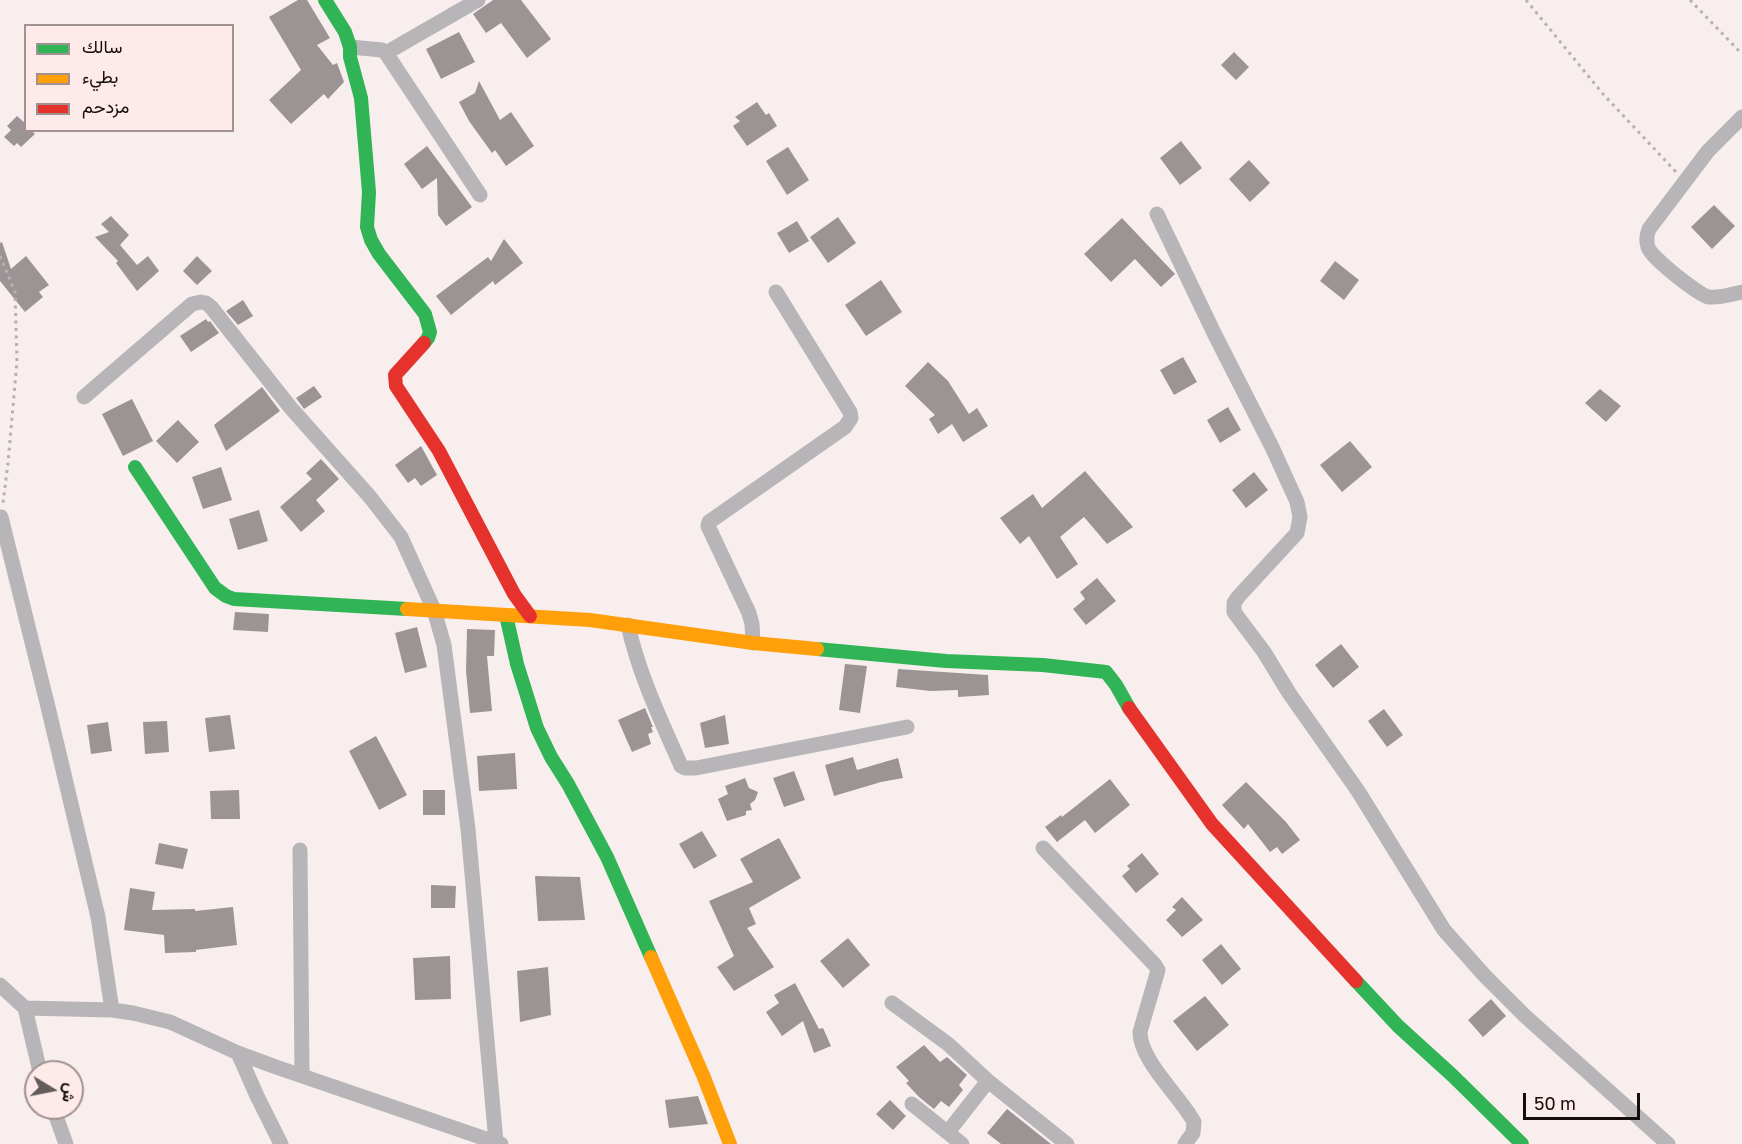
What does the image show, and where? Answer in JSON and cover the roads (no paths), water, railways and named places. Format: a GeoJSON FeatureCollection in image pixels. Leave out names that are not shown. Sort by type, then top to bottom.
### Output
{"type":"FeatureCollection","features":[{"type":"Feature","properties":{"kind":"street"},"geometry":{"type":"LineString","coordinates":[[325,0],[345,32],[361,98],[369,192],[367,226],[369,233],[379,254],[425,314],[430,332],[428,338],[395,375],[396,386],[439,451],[510,587],[530,616]]}},
{"type":"Feature","properties":{"kind":"street"},"geometry":{"type":"LineString","coordinates":[[386,53],[478,0]]}},
{"type":"Feature","properties":{"kind":"street"},"geometry":{"type":"LineString","coordinates":[[350,47],[382,50],[386,53],[480,195]]}},
{"type":"Feature","properties":{"kind":"street"},"geometry":{"type":"LineString","coordinates":[[1742,117],[1708,151],[1649,229],[1647,239],[1648,249],[1661,264],[1702,295],[1713,297],[1742,292]]}},
{"type":"Feature","properties":{"kind":"street"},"geometry":{"type":"LineString","coordinates":[[1156,214],[1272,447],[1297,502],[1300,517],[1297,533],[1238,597],[1234,603],[1234,612],[1264,652],[1289,693],[1358,791],[1444,930],[1525,1016],[1668,1144]]}},
{"type":"Feature","properties":{"kind":"street"},"geometry":{"type":"LineString","coordinates":[[753,643],[749,613],[708,526],[709,522],[845,427],[851,418],[850,412],[776,292]]}},
{"type":"Feature","properties":{"kind":"street"},"geometry":{"type":"LineString","coordinates":[[25,1008],[112,1010],[170,1022],[238,1053],[499,1143],[468,829],[444,645],[434,610],[401,537],[370,496],[290,407],[212,307],[206,303],[192,304],[84,397]]}},
{"type":"Feature","properties":{"kind":"street"},"geometry":{"type":"LineString","coordinates":[[135,467],[215,588],[226,596],[243,600],[590,620],[753,643],[946,661],[1043,665],[1106,672],[1134,716],[1212,824],[1398,1026],[1522,1144]]}},
{"type":"Feature","properties":{"kind":"street"},"geometry":{"type":"LineString","coordinates":[[1,517],[98,917],[112,1010]]}},
{"type":"Feature","properties":{"kind":"street"},"geometry":{"type":"LineString","coordinates":[[506,615],[517,664],[537,728],[606,857],[703,1075],[730,1144]]}},
{"type":"Feature","properties":{"kind":"street"},"geometry":{"type":"LineString","coordinates":[[628,625],[633,647],[652,699],[681,766],[685,768],[696,768],[907,727]]}},
{"type":"Feature","properties":{"kind":"street"},"geometry":{"type":"LineString","coordinates":[[1042,848],[1158,970],[1140,1032],[1140,1040],[1157,1070],[1194,1122],[1193,1133],[1185,1144]]}},
{"type":"Feature","properties":{"kind":"street"},"geometry":{"type":"LineString","coordinates":[[300,850],[302,1075]]}},
{"type":"Feature","properties":{"kind":"street"},"geometry":{"type":"LineString","coordinates":[[0,985],[25,1008],[37,1060]]}},
{"type":"Feature","properties":{"kind":"street"},"geometry":{"type":"LineString","coordinates":[[892,1003],[948,1044],[988,1081],[1067,1144]]}},
{"type":"Feature","properties":{"kind":"street"},"geometry":{"type":"LineString","coordinates":[[238,1053],[281,1144]]}},
{"type":"Feature","properties":{"kind":"street"},"geometry":{"type":"LineString","coordinates":[[948,1132],[988,1081]]}},
{"type":"Feature","properties":{"kind":"street"},"geometry":{"type":"LineString","coordinates":[[912,1104],[962,1144]]}},
{"type":"Feature","properties":{"kind":"street"},"geometry":{"type":"LineString","coordinates":[[57,1120],[66,1144]]}}]}
